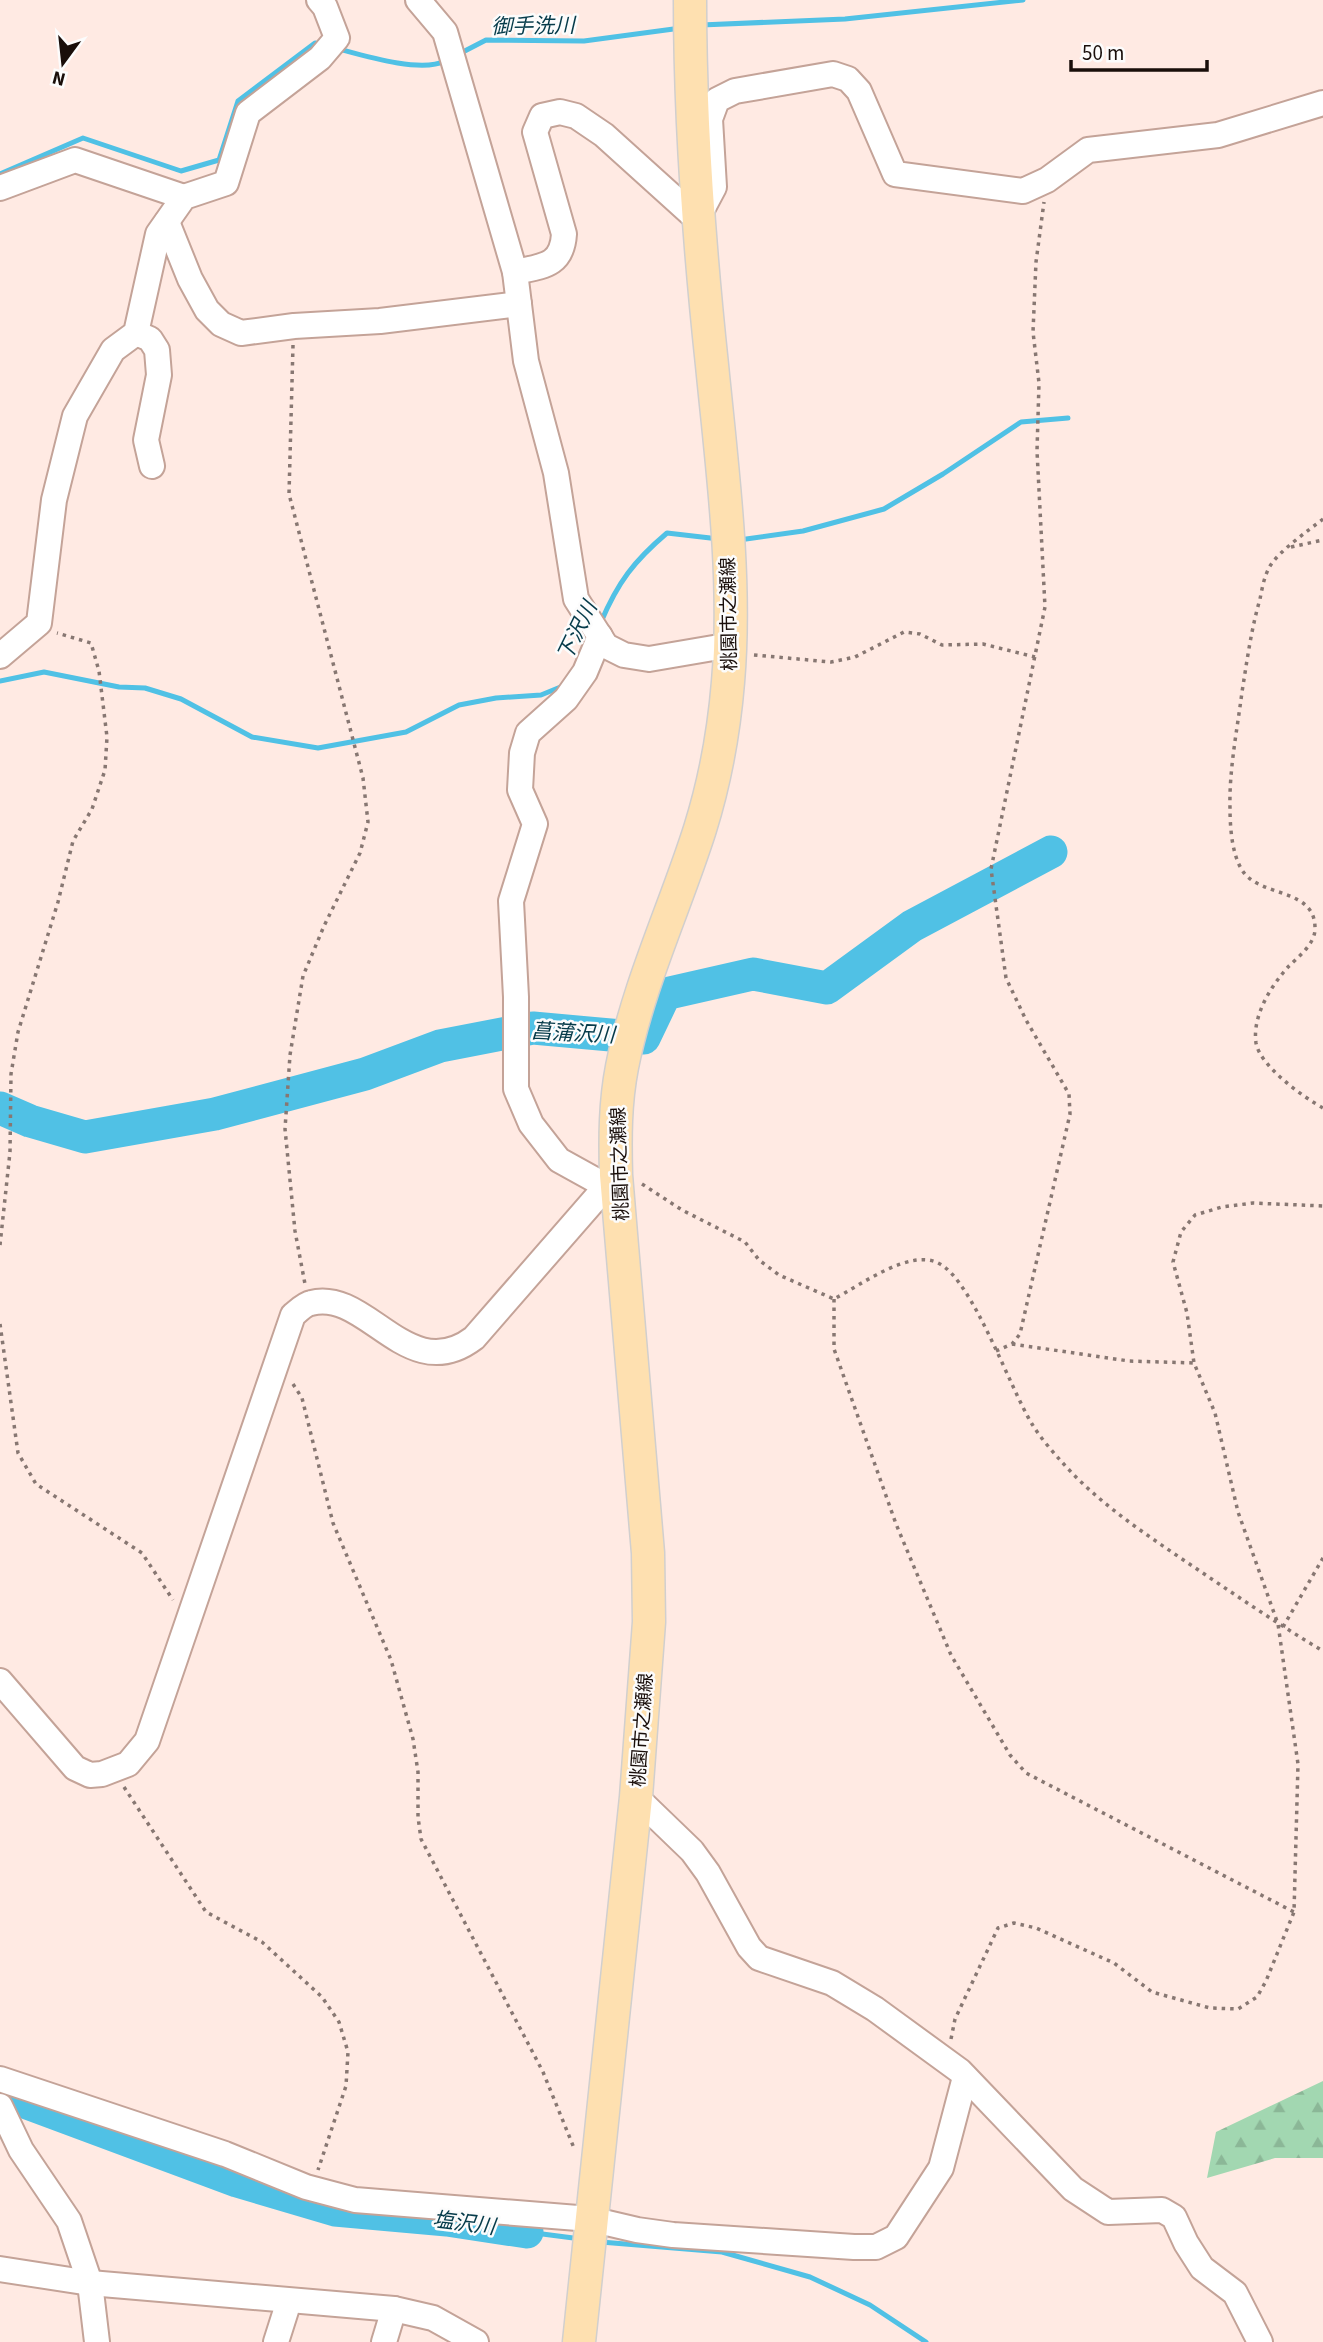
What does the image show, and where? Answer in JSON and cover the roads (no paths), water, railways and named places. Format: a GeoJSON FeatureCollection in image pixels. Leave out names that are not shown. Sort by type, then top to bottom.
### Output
{"type":"FeatureCollection","features":[{"type":"Feature","properties":{"kind":"main road","name":"桃園市之瀬線"},"geometry":{"type":"LineString","coordinates":[[579,2342],[636,1797],[649,1622],[648,1553],[613,1176],[615,1119],[621,1069],[631,1025],[701,828],[721,742],[730,649],[724,503],[697,219],[690,82],[690,0]]}},
{"type":"Feature","properties":{"kind":"street"},"geometry":{"type":"LineString","coordinates":[[0,188],[75,160],[184,197],[226,183],[248,113],[320,58],[337,38],[325,7],[319,0]]}},
{"type":"Feature","properties":{"kind":"street"},"geometry":{"type":"LineString","coordinates":[[418,0],[444,32],[515,272],[526,361],[556,473],[576,599],[606,646],[624,655],[649,659],[730,649]]}},
{"type":"Feature","properties":{"kind":"street"},"geometry":{"type":"LineString","coordinates":[[515,272],[549,264],[563,250],[564,234],[535,132],[542,116],[561,112],[576,116],[604,135],[697,219],[715,187],[710,119],[718,100],[735,91],[833,74],[848,79],[859,91],[895,174],[1023,191],[1047,180],[1088,150],[1218,135],[1323,103]]}},
{"type":"Feature","properties":{"kind":"street"},"geometry":{"type":"LineString","coordinates":[[0,656],[39,623],[54,500],[75,416],[113,350],[136,333],[158,234],[184,197]]}},
{"type":"Feature","properties":{"kind":"street"},"geometry":{"type":"LineString","coordinates":[[167,222],[190,279],[207,310],[221,324],[242,333],[294,326],[380,321],[519,304]]}},
{"type":"Feature","properties":{"kind":"street"},"geometry":{"type":"LineString","coordinates":[[136,333],[150,339],[157,350],[159,375],[146,440],[152,466]]}},
{"type":"Feature","properties":{"kind":"street"},"geometry":{"type":"LineString","coordinates":[[0,1681],[75,1768],[90,1775],[102,1774],[128,1764],[148,1741],[293,1315],[309,1303],[330,1301],[417,1349],[441,1353],[459,1349],[474,1338],[613,1176],[558,1160],[531,1124],[516,1089],[516,997],[511,901],[535,824],[520,790],[522,753],[528,733],[566,699],[585,672],[599,636]]}},
{"type":"Feature","properties":{"kind":"street"},"geometry":{"type":"LineString","coordinates":[[636,1797],[692,1851],[708,1873],[749,1947],[759,1958],[832,1983],[875,2009],[956,2069],[1073,2189],[1091,2202],[1108,2212],[1162,2210],[1174,2217],[1185,2243],[1202,2268],[1235,2293],[1260,2342]]}},
{"type":"Feature","properties":{"kind":"street"},"geometry":{"type":"LineString","coordinates":[[0,2079],[225,2154],[311,2189],[355,2200],[590,2220],[673,2235],[876,2247],[896,2237],[941,2168],[956,2069]]}},
{"type":"Feature","properties":{"kind":"street"},"geometry":{"type":"LineString","coordinates":[[0,2106],[22,2150],[69,2221],[90,2283],[97,2342]]}},
{"type":"Feature","properties":{"kind":"street"},"geometry":{"type":"LineString","coordinates":[[0,2269],[90,2283],[394,2309],[433,2318],[476,2342]]}},
{"type":"Feature","properties":{"kind":"street"},"geometry":{"type":"LineString","coordinates":[[276,2342],[289,2301]]}},
{"type":"Feature","properties":{"kind":"street"},"geometry":{"type":"LineString","coordinates":[[384,2342],[394,2309]]}},
{"type":"Feature","properties":{"kind":"waterway","name":"御手洗川"},"geometry":{"type":"LineString","coordinates":[[701,25],[845,19],[1023,0]]}},
{"type":"Feature","properties":{"kind":"waterway","name":"御手洗川"},"geometry":{"type":"LineString","coordinates":[[457,55],[486,40],[584,41],[681,28]]}},
{"type":"Feature","properties":{"kind":"waterway","name":"御手洗川"},"geometry":{"type":"LineString","coordinates":[[0,174],[83,138],[181,171],[219,160],[238,101],[315,43],[322,45]]}},
{"type":"Feature","properties":{"kind":"waterway","name":"御手洗川"},"geometry":{"type":"LineString","coordinates":[[339,49],[408,64],[435,64],[445,61]]}},
{"type":"Feature","properties":{"kind":"waterway","name":"下沢川"},"geometry":{"type":"LineString","coordinates":[[739,540],[803,531],[884,509],[1021,422],[1068,418]]}},
{"type":"Feature","properties":{"kind":"waterway","name":"下沢川"},"geometry":{"type":"LineString","coordinates":[[601,622],[628,573],[667,533],[719,539]]}},
{"type":"Feature","properties":{"kind":"waterway","name":"下沢川"},"geometry":{"type":"LineString","coordinates":[[0,681],[44,672],[119,687],[145,688],[181,699],[252,737],[318,748],[406,732],[459,705],[496,698],[541,695],[563,686]]}},
{"type":"Feature","properties":{"kind":"waterway","name":"菖蒲沢川"},"geometry":{"type":"LineString","coordinates":[[0,1108],[30,1121],[85,1137],[215,1114],[365,1074],[440,1046],[533,1028],[644,1038],[665,994],[753,974],[827,988],[912,926],[1051,852]]}},
{"type":"Feature","properties":{"kind":"waterway","name":"塩沢川"},"geometry":{"type":"LineString","coordinates":[[0,2093],[237,2181],[335,2210],[447,2220],[527,2232]]}},
{"type":"Feature","properties":{"kind":"waterway","name":"塩沢川"},"geometry":{"type":"LineString","coordinates":[[527,2232],[581,2239]]}},
{"type":"Feature","properties":{"kind":"waterway","name":"塩沢川"},"geometry":{"type":"LineString","coordinates":[[601,2242],[722,2252],[810,2277],[870,2305],[926,2342]]}}]}
